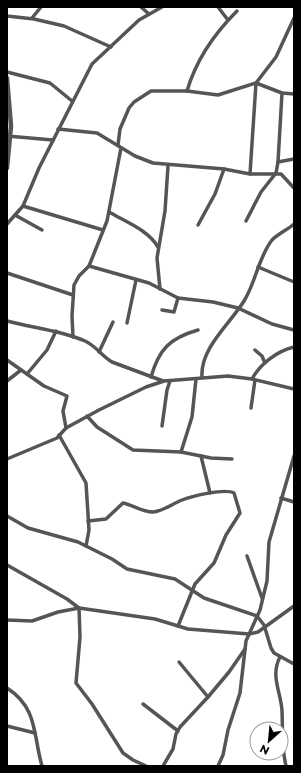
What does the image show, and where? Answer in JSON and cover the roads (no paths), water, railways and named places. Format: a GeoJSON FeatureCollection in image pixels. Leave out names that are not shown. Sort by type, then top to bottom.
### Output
{"type":"FeatureCollection","features":[{"type":"Feature","properties":{"kind":"street"},"geometry":{"type":"LineString","coordinates":[[32,18],[41,7]]}},
{"type":"Feature","properties":{"kind":"street"},"geometry":{"type":"LineString","coordinates":[[141,7],[149,14]]}},
{"type":"Feature","properties":{"kind":"street"},"geometry":{"type":"LineString","coordinates":[[7,224],[23,206],[72,100],[92,64],[139,20],[162,7]]}},
{"type":"Feature","properties":{"kind":"street"},"geometry":{"type":"LineString","coordinates":[[218,7],[228,20]]}},
{"type":"Feature","properties":{"kind":"street"},"geometry":{"type":"LineString","coordinates":[[187,91],[203,54],[211,40],[237,11]]}},
{"type":"Feature","properties":{"kind":"street"},"geometry":{"type":"LineString","coordinates":[[7,16],[32,18],[64,26],[111,47]]}},
{"type":"Feature","properties":{"kind":"street"},"geometry":{"type":"LineString","coordinates":[[73,337],[74,285],[79,276],[89,266],[109,212],[120,147],[120,129],[126,113],[134,102],[151,92],[187,91],[218,95],[256,83],[276,58],[294,18]]}},
{"type":"Feature","properties":{"kind":"street"},"geometry":{"type":"LineString","coordinates":[[7,72],[50,83],[72,100]]}},
{"type":"Feature","properties":{"kind":"street"},"geometry":{"type":"LineString","coordinates":[[7,78],[10,106],[7,168]]}},
{"type":"Feature","properties":{"kind":"street"},"geometry":{"type":"LineString","coordinates":[[256,83],[282,93],[294,94]]}},
{"type":"Feature","properties":{"kind":"street"},"geometry":{"type":"LineString","coordinates":[[250,174],[256,83]]}},
{"type":"Feature","properties":{"kind":"street"},"geometry":{"type":"LineString","coordinates":[[246,221],[261,192],[276,173],[282,93]]}},
{"type":"Feature","properties":{"kind":"street"},"geometry":{"type":"LineString","coordinates":[[58,129],[97,134],[142,160],[168,166],[224,169],[250,174],[276,173],[285,176],[294,188]]}},
{"type":"Feature","properties":{"kind":"street"},"geometry":{"type":"LineString","coordinates":[[8,136],[53,140]]}},
{"type":"Feature","properties":{"kind":"street"},"geometry":{"type":"LineString","coordinates":[[278,162],[294,159]]}},
{"type":"Feature","properties":{"kind":"street"},"geometry":{"type":"LineString","coordinates":[[160,289],[157,258],[165,211],[168,166]]}},
{"type":"Feature","properties":{"kind":"street"},"geometry":{"type":"LineString","coordinates":[[198,225],[215,194],[224,169]]}},
{"type":"Feature","properties":{"kind":"street"},"geometry":{"type":"LineString","coordinates":[[23,206],[103,230]]}},
{"type":"Feature","properties":{"kind":"street"},"geometry":{"type":"LineString","coordinates":[[109,212],[146,233],[154,240],[158,247]]}},
{"type":"Feature","properties":{"kind":"street"},"geometry":{"type":"LineString","coordinates":[[15,215],[42,230]]}},
{"type":"Feature","properties":{"kind":"street"},"geometry":{"type":"LineString","coordinates":[[202,377],[202,368],[205,357],[238,308],[246,299],[258,267],[271,242],[275,236],[294,224]]}},
{"type":"Feature","properties":{"kind":"street"},"geometry":{"type":"LineString","coordinates":[[89,266],[136,280],[178,298],[214,302],[238,308],[272,324],[294,330]]}},
{"type":"Feature","properties":{"kind":"street"},"geometry":{"type":"LineString","coordinates":[[258,267],[294,282]]}},
{"type":"Feature","properties":{"kind":"street"},"geometry":{"type":"LineString","coordinates":[[7,273],[73,295]]}},
{"type":"Feature","properties":{"kind":"street"},"geometry":{"type":"LineString","coordinates":[[127,323],[136,280]]}},
{"type":"Feature","properties":{"kind":"street"},"geometry":{"type":"LineString","coordinates":[[162,310],[174,312],[178,298]]}},
{"type":"Feature","properties":{"kind":"street"},"geometry":{"type":"LineString","coordinates":[[7,321],[56,331],[73,337],[92,345],[112,362],[164,381]]}},
{"type":"Feature","properties":{"kind":"street"},"geometry":{"type":"LineString","coordinates":[[99,352],[113,322]]}},
{"type":"Feature","properties":{"kind":"street"},"geometry":{"type":"LineString","coordinates":[[153,384],[152,377],[160,352],[177,338],[198,330]]}},
{"type":"Feature","properties":{"kind":"street"},"geometry":{"type":"LineString","coordinates":[[27,374],[47,350],[56,331]]}},
{"type":"Feature","properties":{"kind":"street"},"geometry":{"type":"LineString","coordinates":[[251,408],[256,371],[282,351],[294,347]]}},
{"type":"Feature","properties":{"kind":"street"},"geometry":{"type":"LineString","coordinates":[[255,350],[262,356],[265,363]]}},
{"type":"Feature","properties":{"kind":"street"},"geometry":{"type":"LineString","coordinates":[[7,360],[44,386],[67,396],[63,411],[66,428]]}},
{"type":"Feature","properties":{"kind":"street"},"geometry":{"type":"LineString","coordinates":[[7,381],[21,370]]}},
{"type":"Feature","properties":{"kind":"street"},"geometry":{"type":"LineString","coordinates":[[7,459],[41,446],[59,435],[66,428],[87,416],[153,384],[164,381],[228,376],[254,379],[294,389]]}},
{"type":"Feature","properties":{"kind":"street"},"geometry":{"type":"LineString","coordinates":[[181,452],[192,417],[196,379]]}},
{"type":"Feature","properties":{"kind":"street"},"geometry":{"type":"LineString","coordinates":[[162,426],[167,390],[170,380]]}},
{"type":"Feature","properties":{"kind":"street"},"geometry":{"type":"LineString","coordinates":[[87,416],[96,427],[133,450],[181,452],[201,456],[232,458]]}},
{"type":"Feature","properties":{"kind":"street"},"geometry":{"type":"LineString","coordinates":[[59,435],[86,483],[88,521],[86,546]]}},
{"type":"Feature","properties":{"kind":"street"},"geometry":{"type":"LineString","coordinates":[[201,456],[210,493]]}},
{"type":"Feature","properties":{"kind":"street"},"geometry":{"type":"LineString","coordinates":[[218,766],[223,755],[228,730],[240,693],[249,634],[257,616],[267,581],[269,546],[281,498],[294,456]]}},
{"type":"Feature","properties":{"kind":"street"},"geometry":{"type":"LineString","coordinates":[[88,521],[106,519],[123,503],[151,512],[168,507],[182,500],[210,493],[232,492],[240,511],[226,535],[214,563],[198,580],[192,590],[178,626]]}},
{"type":"Feature","properties":{"kind":"street"},"geometry":{"type":"LineString","coordinates":[[281,498],[294,502]]}},
{"type":"Feature","properties":{"kind":"street"},"geometry":{"type":"LineString","coordinates":[[7,516],[28,528],[86,546],[112,559],[127,569],[175,579],[204,598],[257,616],[265,628],[270,648],[280,657],[294,664]]}},
{"type":"Feature","properties":{"kind":"street"},"geometry":{"type":"LineString","coordinates":[[247,556],[262,600]]}},
{"type":"Feature","properties":{"kind":"street"},"geometry":{"type":"LineString","coordinates":[[7,565],[62,596],[79,608]]}},
{"type":"Feature","properties":{"kind":"street"},"geometry":{"type":"LineString","coordinates":[[7,620],[32,621],[58,612],[79,608],[155,618],[178,626],[249,634],[258,632],[265,628],[294,606]]}},
{"type":"Feature","properties":{"kind":"street"},"geometry":{"type":"LineString","coordinates":[[79,608],[80,637],[76,683],[92,704],[123,752],[132,760],[146,766]]}},
{"type":"Feature","properties":{"kind":"street"},"geometry":{"type":"LineString","coordinates":[[163,766],[174,749],[178,731],[186,719],[208,697],[229,672],[246,648]]}},
{"type":"Feature","properties":{"kind":"street"},"geometry":{"type":"LineString","coordinates":[[280,657],[276,664],[275,679],[282,708],[282,750],[286,766]]}},
{"type":"Feature","properties":{"kind":"street"},"geometry":{"type":"LineString","coordinates":[[179,662],[208,697]]}},
{"type":"Feature","properties":{"kind":"street"},"geometry":{"type":"LineString","coordinates":[[7,688],[29,709],[33,719],[42,766]]}},
{"type":"Feature","properties":{"kind":"street"},"geometry":{"type":"LineString","coordinates":[[143,704],[178,731]]}},
{"type":"Feature","properties":{"kind":"street"},"geometry":{"type":"LineString","coordinates":[[7,726],[35,732]]}}]}
